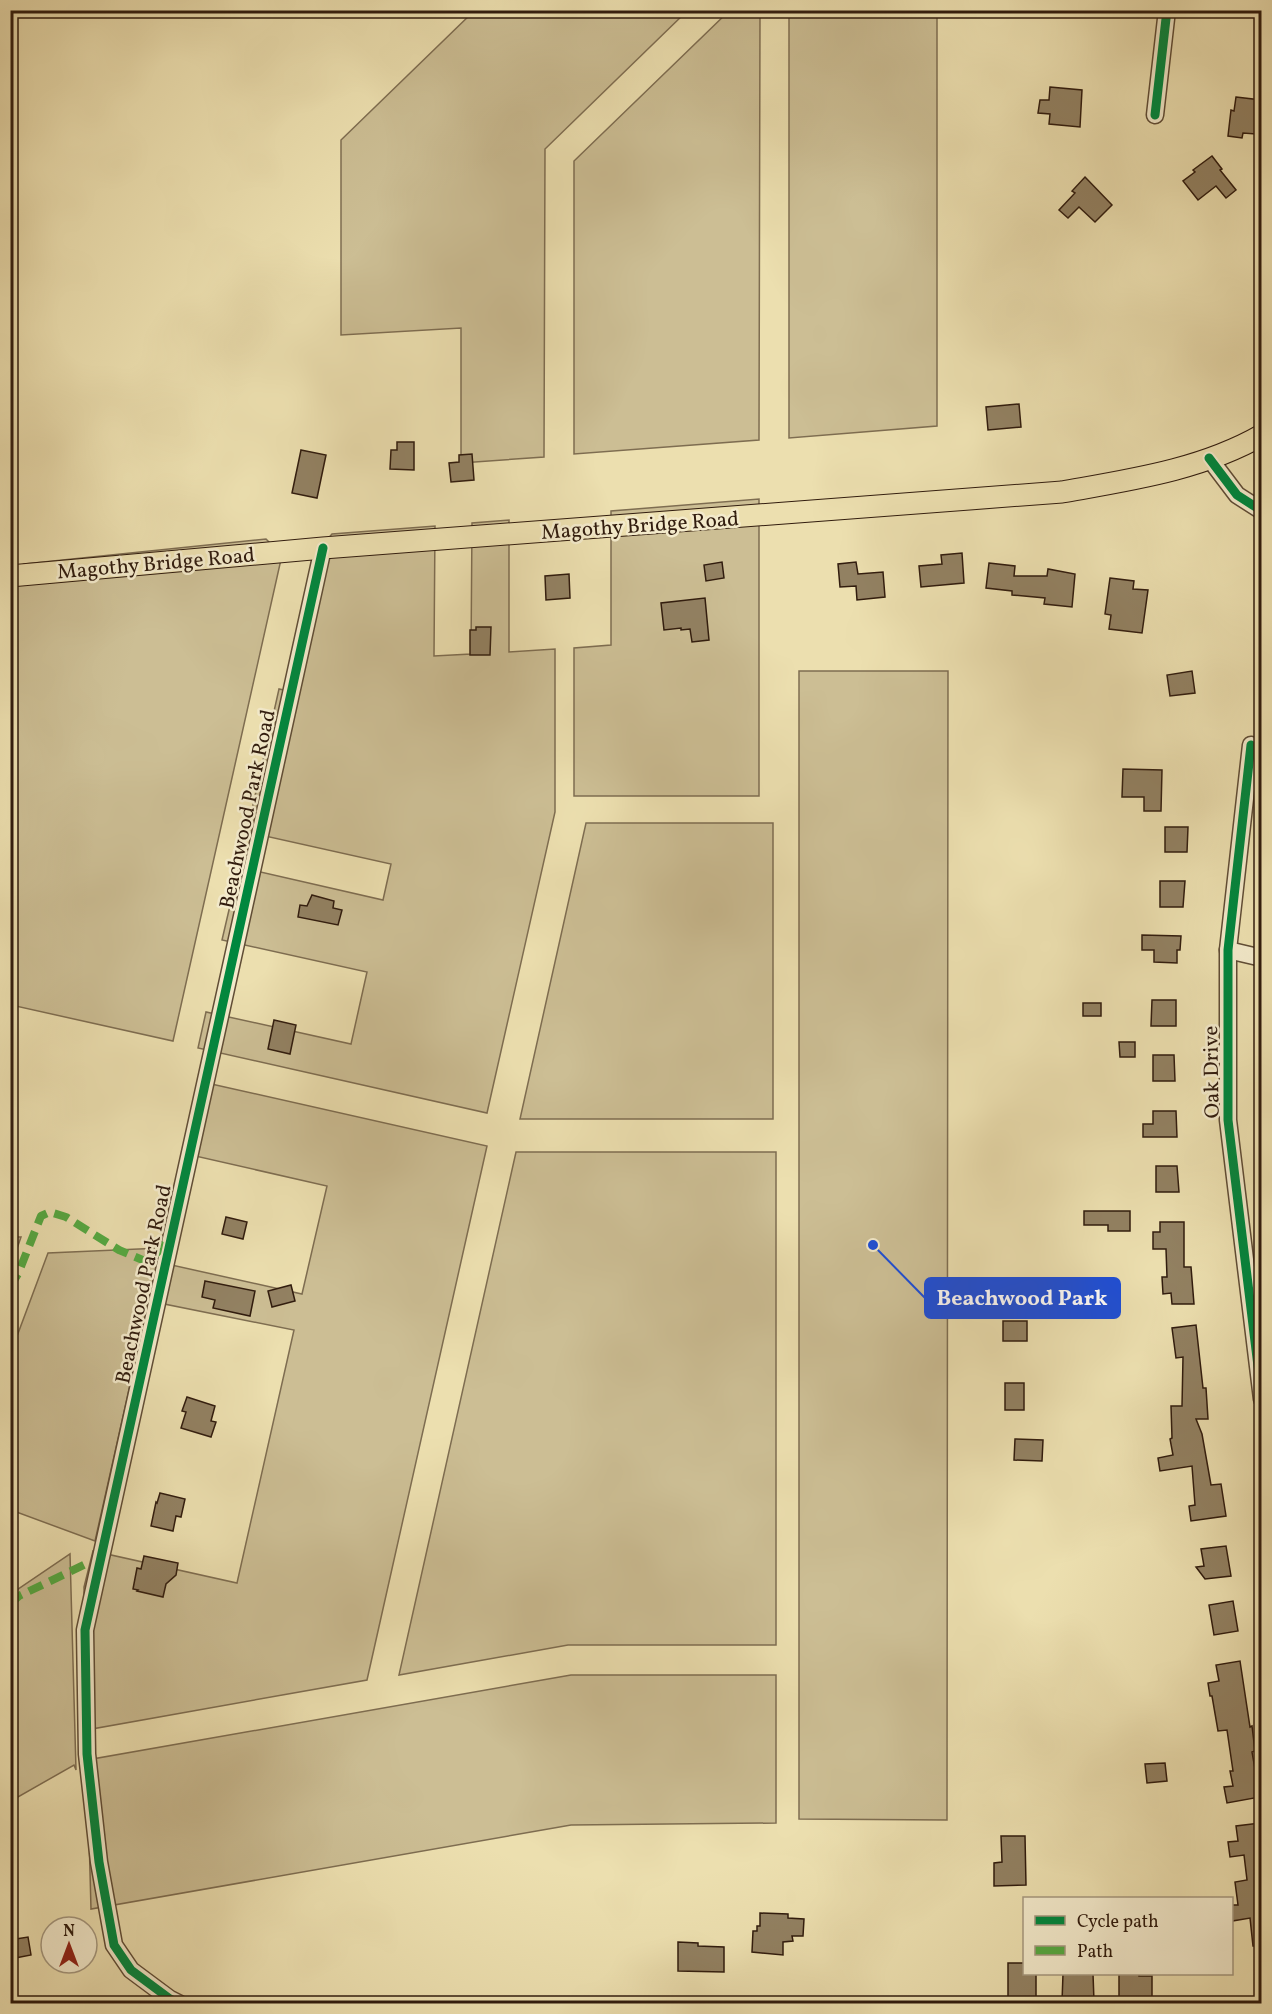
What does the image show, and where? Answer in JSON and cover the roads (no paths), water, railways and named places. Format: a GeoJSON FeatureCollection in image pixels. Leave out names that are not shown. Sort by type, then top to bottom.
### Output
{"type":"FeatureCollection","features":[{"type":"Feature","properties":{"kind":"main road","name":"Magothy Bridge Road"},"geometry":{"type":"LineString","coordinates":[[10,576],[323,548],[1062,492],[1156,475],[1209,458],[1262,435]]}},
{"type":"Feature","properties":{"kind":"street"},"geometry":{"type":"LineString","coordinates":[[1155,115],[1167,10]]}},
{"type":"Feature","properties":{"kind":"street"},"geometry":{"type":"LineString","coordinates":[[1209,458],[1237,495],[1262,511]]}},
{"type":"Feature","properties":{"kind":"street","name":"Beachwood Park Road"},"geometry":{"type":"LineString","coordinates":[[180,2004],[130,1970],[114,1945],[99,1862],[87,1754],[85,1630],[323,548]]}},
{"type":"Feature","properties":{"kind":"street","name":"Oak Drive"},"geometry":{"type":"LineString","coordinates":[[1251,745],[1228,950],[1228,1120],[1254,1278],[1262,1399]]}},
{"type":"Feature","properties":{"kind":"street"},"geometry":{"type":"LineString","coordinates":[[1228,950],[1262,958]]}},
{"type":"Feature","properties":{"kind":"place","name":"Beachwood Park"},"geometry":{"type":"Point","coordinates":[873,1245]}}]}
